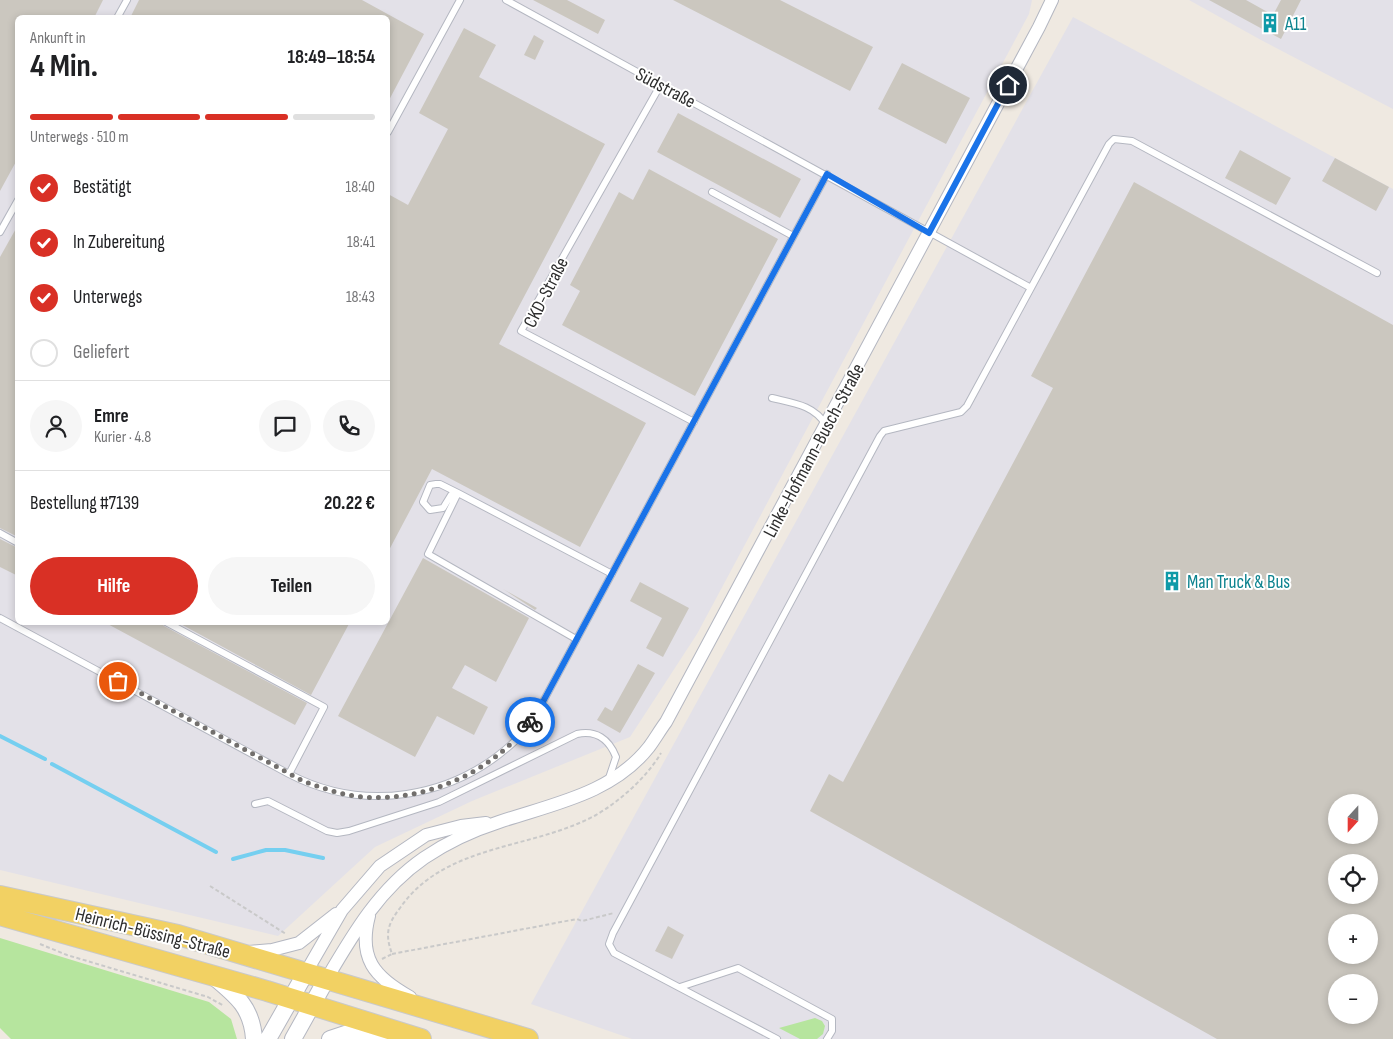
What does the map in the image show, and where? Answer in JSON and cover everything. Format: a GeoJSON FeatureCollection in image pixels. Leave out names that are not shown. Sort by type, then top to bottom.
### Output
{"type":"FeatureCollection","features":[{"type":"Feature","properties":{"kind":"main road","name":"Heinrich-Büssing-Straße"},"geometry":{"type":"LineString","coordinates":[[0,896],[115,920],[239,953],[528,1039]]}},
{"type":"Feature","properties":{"kind":"main road","name":"Heinrich-Büssing-Straße"},"geometry":{"type":"LineString","coordinates":[[0,915],[291,998],[421,1039]]}},
{"type":"Feature","properties":{"kind":"street","name":"Linke-Hofmann-Busch-Straße"},"geometry":{"type":"LineString","coordinates":[[305,974],[342,910],[380,866],[426,835],[461,826],[499,822],[542,810],[584,794],[606,783],[632,764],[648,748],[666,722],[826,426],[1040,27],[1052,0]]}},
{"type":"Feature","properties":{"kind":"street","name":"Linke-Hofmann-Busch-Straße"},"geometry":{"type":"LineString","coordinates":[[326,980],[348,940],[388,887],[426,857],[499,822]]}},
{"type":"Feature","properties":{"kind":"street"},"geometry":{"type":"LineString","coordinates":[[371,909],[364,936],[365,947],[379,978],[441,1014]]}},
{"type":"Feature","properties":{"kind":"street"},"geometry":{"type":"LineString","coordinates":[[239,953],[272,950],[299,943],[342,910]]}},
{"type":"Feature","properties":{"kind":"street"},"geometry":{"type":"LineString","coordinates":[[268,1039],[305,974]]}},
{"type":"Feature","properties":{"kind":"street"},"geometry":{"type":"LineString","coordinates":[[212,976],[232,992],[247,1009],[253,1024],[254,1039]]}},
{"type":"Feature","properties":{"kind":"street"},"geometry":{"type":"LineString","coordinates":[[293,1039],[326,980]]}},
{"type":"Feature","properties":{"kind":"street"},"geometry":{"type":"LineString","coordinates":[[330,1039],[348,1034],[367,1033],[417,1039]]}},
{"type":"Feature","properties":{"kind":"lane"},"geometry":{"type":"LineString","coordinates":[[119,15],[127,0]]}},
{"type":"Feature","properties":{"kind":"lane"},"geometry":{"type":"LineString","coordinates":[[390,128],[460,0]]}},
{"type":"Feature","properties":{"kind":"lane","name":"Südstraße"},"geometry":{"type":"LineString","coordinates":[[506,0],[827,174],[929,233],[1031,288]]}},
{"type":"Feature","properties":{"kind":"lane","name":"CKD-Straße"},"geometry":{"type":"LineString","coordinates":[[661,84],[521,331],[694,422]]}},
{"type":"Feature","properties":{"kind":"lane"},"geometry":{"type":"LineString","coordinates":[[777,1039],[614,953],[610,944],[622,917],[880,436],[884,431],[961,412],[967,406],[1109,144],[1114,139],[1132,141],[1377,273]]}},
{"type":"Feature","properties":{"kind":"lane"},"geometry":{"type":"LineString","coordinates":[[0,618],[289,774],[324,789],[363,797],[387,797],[413,793],[451,783],[486,765],[517,740],[538,711],[827,174]]}},
{"type":"Feature","properties":{"kind":"lane"},"geometry":{"type":"LineString","coordinates":[[712,192],[794,236]]}},
{"type":"Feature","properties":{"kind":"lane"},"geometry":{"type":"LineString","coordinates":[[0,232],[15,205]]}},
{"type":"Feature","properties":{"kind":"lane"},"geometry":{"type":"LineString","coordinates":[[772,398],[805,406],[820,414],[826,426]]}},
{"type":"Feature","properties":{"kind":"lane"},"geometry":{"type":"LineString","coordinates":[[458,493],[452,495],[443,508],[438,510],[430,510],[423,502],[430,485],[440,484],[458,493],[612,574]]}},
{"type":"Feature","properties":{"kind":"lane"},"geometry":{"type":"LineString","coordinates":[[458,493],[428,554],[576,639]]}},
{"type":"Feature","properties":{"kind":"lane"},"geometry":{"type":"LineString","coordinates":[[0,533],[15,541]]}},
{"type":"Feature","properties":{"kind":"lane"},"geometry":{"type":"LineString","coordinates":[[172,625],[324,707],[289,774]]}},
{"type":"Feature","properties":{"kind":"lane"},"geometry":{"type":"LineString","coordinates":[[255,804],[268,801],[327,831],[337,833],[349,831],[439,802],[577,734],[588,732],[598,734],[613,749],[616,757],[606,783]]}},
{"type":"Feature","properties":{"kind":"lane"},"geometry":{"type":"LineString","coordinates":[[680,987],[738,968],[832,1019],[832,1031],[827,1039]]}},
{"type":"Feature","properties":{"kind":"path"},"geometry":{"type":"LineString","coordinates":[[392,954],[387,939],[388,928],[404,901],[422,884],[447,867],[493,848],[554,831],[595,815],[617,801],[657,760],[665,746]]}},
{"type":"Feature","properties":{"kind":"path"},"geometry":{"type":"LineString","coordinates":[[210,886],[299,943]]}},
{"type":"Feature","properties":{"kind":"path"},"geometry":{"type":"LineString","coordinates":[[373,965],[392,954],[577,919],[582,922],[612,912],[622,917]]}},
{"type":"Feature","properties":{"kind":"path"},"geometry":{"type":"LineString","coordinates":[[34,942],[67,955],[208,997],[234,1013],[247,1009]]}},
{"type":"Feature","properties":{"kind":"shaded area"},"geometry":{"type":"Polygon","coordinates":[[[0,0],[1032,0],[1029,14],[697,634],[630,737],[472,801],[375,847],[278,936],[0,870],[0,0]]]}},
{"type":"Feature","properties":{"kind":"shaded area"},"geometry":{"type":"Polygon","coordinates":[[[1189,0],[1393,0],[1393,109],[1261,40],[1189,0]]]}},
{"type":"Feature","properties":{"kind":"shaded area"},"geometry":{"type":"Polygon","coordinates":[[[1073,17],[1393,189],[1393,1039],[632,1039],[531,1004],[1073,17]]]}},
{"type":"Feature","properties":{"kind":"green space"},"geometry":{"type":"Polygon","coordinates":[[[0,938],[209,1002],[231,1019],[237,1039],[11,1039],[0,1028],[0,938]]]}},
{"type":"Feature","properties":{"kind":"green space"},"geometry":{"type":"Polygon","coordinates":[[[815,1018],[822,1021],[825,1026],[823,1034],[817,1039],[800,1039],[779,1028],[815,1018]]]}},
{"type":"Feature","properties":{"kind":"building"},"geometry":{"type":"Polygon","coordinates":[[[0,0],[103,0],[96,15],[15,15],[15,164],[0,191],[0,0]]]}},
{"type":"Feature","properties":{"kind":"building"},"geometry":{"type":"Polygon","coordinates":[[[139,0],[362,0],[389,15],[132,15],[139,0]]]}},
{"type":"Feature","properties":{"kind":"building"},"geometry":{"type":"Polygon","coordinates":[[[533,0],[567,0],[605,20],[598,34],[533,0]]]}},
{"type":"Feature","properties":{"kind":"building"},"geometry":{"type":"Polygon","coordinates":[[[673,0],[780,0],[873,47],[850,91],[673,0]]]}},
{"type":"Feature","properties":{"kind":"building","name":"A11"},"geometry":{"type":"Polygon","coordinates":[[[1209,0],[1246,0],[1273,15],[1281,0],[1301,0],[1281,39],[1209,0]]]}},
{"type":"Feature","properties":{"kind":"building"},"geometry":{"type":"Polygon","coordinates":[[[390,15],[424,34],[390,98],[390,15]]]}},
{"type":"Feature","properties":{"kind":"building"},"geometry":{"type":"Polygon","coordinates":[[[464,28],[496,45],[479,77],[605,144],[499,344],[646,423],[580,547],[432,469],[390,548],[390,195],[408,205],[448,129],[419,113],[464,28]]]}},
{"type":"Feature","properties":{"kind":"building"},"geometry":{"type":"Polygon","coordinates":[[[534,35],[544,41],[535,60],[524,55],[534,35]]]}},
{"type":"Feature","properties":{"kind":"building"},"geometry":{"type":"Polygon","coordinates":[[[902,63],[970,98],[946,144],[878,109],[902,63]]]}},
{"type":"Feature","properties":{"kind":"building"},"geometry":{"type":"Polygon","coordinates":[[[678,113],[801,179],[780,218],[657,152],[678,113]]]}},
{"type":"Feature","properties":{"kind":"building"},"geometry":{"type":"Polygon","coordinates":[[[1240,150],[1291,178],[1276,205],[1225,178],[1240,150]]]}},
{"type":"Feature","properties":{"kind":"building"},"geometry":{"type":"Polygon","coordinates":[[[1335,158],[1389,187],[1376,211],[1322,181],[1335,158]]]}},
{"type":"Feature","properties":{"kind":"building"},"geometry":{"type":"Polygon","coordinates":[[[649,169],[778,239],[695,396],[562,325],[580,291],[570,285],[619,192],[633,200],[649,169]]]}},
{"type":"Feature","properties":{"kind":"building","name":"Man Truck & Bus"},"geometry":{"type":"Polygon","coordinates":[[[1134,182],[1393,325],[1393,1039],[1217,1039],[810,811],[829,774],[843,782],[1053,388],[1031,376],[1134,182]]]}},
{"type":"Feature","properties":{"kind":"building"},"geometry":{"type":"Polygon","coordinates":[[[15,230],[15,536],[0,528],[0,257],[15,230]]]}},
{"type":"Feature","properties":{"kind":"building"},"geometry":{"type":"Polygon","coordinates":[[[0,539],[15,546],[15,574],[0,567],[0,539]]]}},
{"type":"Feature","properties":{"kind":"building"},"geometry":{"type":"Polygon","coordinates":[[[423,558],[529,618],[496,682],[465,665],[452,688],[488,707],[474,735],[437,716],[415,757],[338,716],[387,625],[390,625],[390,619],[423,558]]]}},
{"type":"Feature","properties":{"kind":"building"},"geometry":{"type":"Polygon","coordinates":[[[640,582],[689,608],[663,657],[646,648],[662,618],[630,601],[640,582]]]}},
{"type":"Feature","properties":{"kind":"building"},"geometry":{"type":"Polygon","coordinates":[[[503,589],[537,608],[535,610],[503,589]]]}},
{"type":"Feature","properties":{"kind":"building"},"geometry":{"type":"Polygon","coordinates":[[[110,625],[163,625],[307,703],[295,725],[110,625]]]}},
{"type":"Feature","properties":{"kind":"building"},"geometry":{"type":"Polygon","coordinates":[[[183,625],[348,625],[311,695],[183,625]]]}},
{"type":"Feature","properties":{"kind":"building"},"geometry":{"type":"Polygon","coordinates":[[[638,664],[655,673],[620,733],[597,720],[605,707],[612,711],[638,664]]]}},
{"type":"Feature","properties":{"kind":"building"},"geometry":{"type":"Polygon","coordinates":[[[668,926],[684,935],[672,959],[655,951],[668,926]]]}},
{"type":"Feature","properties":{"kind":"waterway"},"geometry":{"type":"LineString","coordinates":[[0,736],[45,759]]}},
{"type":"Feature","properties":{"kind":"waterway"},"geometry":{"type":"LineString","coordinates":[[52,764],[216,852]]}},
{"type":"Feature","properties":{"kind":"waterway"},"geometry":{"type":"LineString","coordinates":[[233,859],[266,850],[285,850],[323,858]]}},
{"type":"Feature","properties":{"kind":"way so far"},"geometry":{"type":"LineString","coordinates":[[118,681],[303,781],[324,789],[363,797],[387,797],[413,793],[451,783],[486,765],[517,740],[530,722]]}},
{"type":"Feature","properties":{"kind":"place","name":"A11"},"geometry":{"type":"Point","coordinates":[1270,23]}},
{"type":"Feature","properties":{"kind":"place","name":"Man Truck & Bus"},"geometry":{"type":"Point","coordinates":[1172,581]}},
{"type":"Feature","properties":{"kind":"route"},"geometry":{"type":"LineString","coordinates":[[530,722],[538,711],[827,174],[929,233],[1008,85]]}}]}
